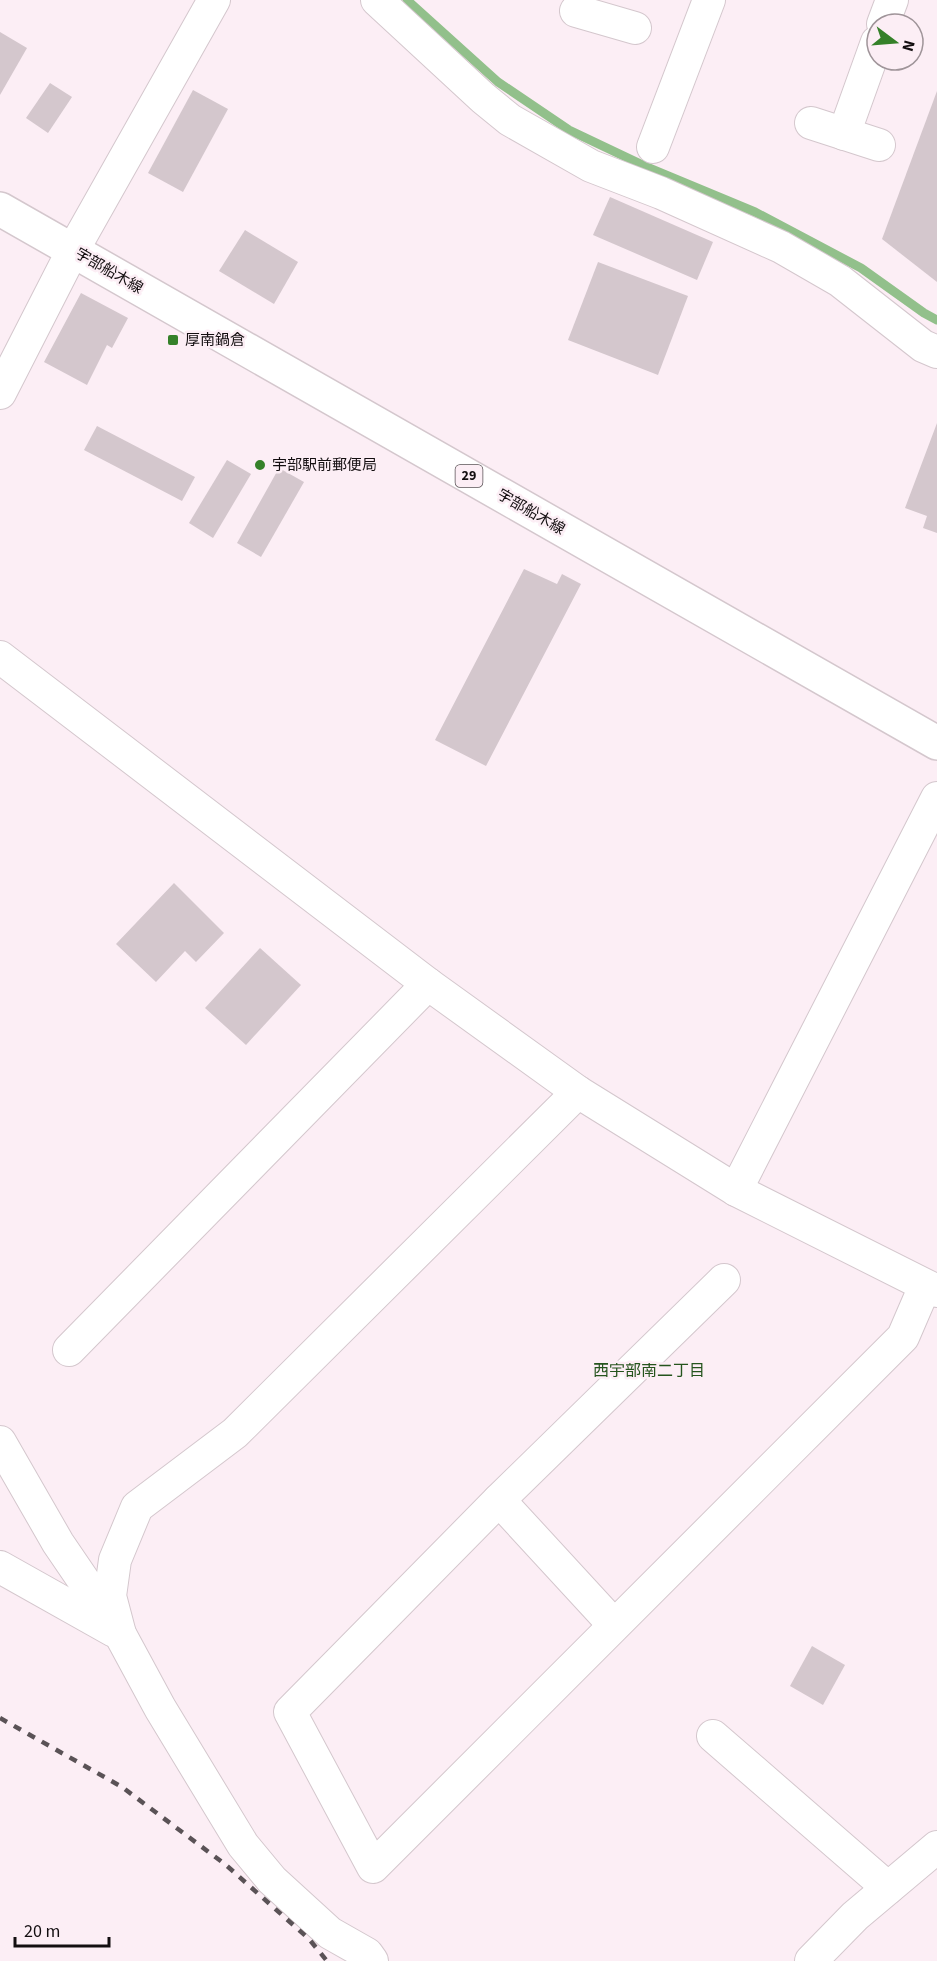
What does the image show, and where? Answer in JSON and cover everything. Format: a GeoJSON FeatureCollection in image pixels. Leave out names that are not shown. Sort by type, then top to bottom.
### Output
{"type":"FeatureCollection","features":[{"type":"Feature","properties":{"kind":"main road","name":"宇部船木線"},"geometry":{"type":"LineString","coordinates":[[0,209],[937,743]]}},
{"type":"Feature","properties":{"kind":"street"},"geometry":{"type":"LineString","coordinates":[[0,393],[73,250],[214,0]]}},
{"type":"Feature","properties":{"kind":"street"},"geometry":{"type":"LineString","coordinates":[[377,0],[510,120],[591,166],[661,193],[781,247],[840,281],[915,340],[937,352]]}},
{"type":"Feature","properties":{"kind":"street"},"geometry":{"type":"LineString","coordinates":[[652,147],[709,0]]}},
{"type":"Feature","properties":{"kind":"street"},"geometry":{"type":"LineString","coordinates":[[576,11],[618,16]]}},
{"type":"Feature","properties":{"kind":"street"},"geometry":{"type":"LineString","coordinates":[[844,134],[866,72]]}},
{"type":"Feature","properties":{"kind":"street"},"geometry":{"type":"LineString","coordinates":[[811,123],[879,145]]}},
{"type":"Feature","properties":{"kind":"street"},"geometry":{"type":"LineString","coordinates":[[0,657],[428,984],[578,1092],[736,1190],[931,1288],[903,1337],[373,1867],[290,1712],[499,1500],[724,1280]]}},
{"type":"Feature","properties":{"kind":"street"},"geometry":{"type":"LineString","coordinates":[[736,1190],[937,798]]}},
{"type":"Feature","properties":{"kind":"street"},"geometry":{"type":"LineString","coordinates":[[69,1350],[428,984]]}},
{"type":"Feature","properties":{"kind":"street"},"geometry":{"type":"LineString","coordinates":[[120,1634],[110,1596],[115,1560],[137,1507],[235,1433],[578,1092]]}},
{"type":"Feature","properties":{"kind":"street"},"geometry":{"type":"LineString","coordinates":[[0,1442],[58,1543],[120,1634],[160,1708],[243,1845],[272,1880],[330,1933],[367,1954],[372,1961]]}},
{"type":"Feature","properties":{"kind":"street"},"geometry":{"type":"LineString","coordinates":[[499,1500],[614,1625]]}},
{"type":"Feature","properties":{"kind":"street"},"geometry":{"type":"LineString","coordinates":[[0,1567],[120,1634]]}},
{"type":"Feature","properties":{"kind":"street"},"geometry":{"type":"LineString","coordinates":[[713,1736],[888,1888]]}},
{"type":"Feature","properties":{"kind":"street"},"geometry":{"type":"LineString","coordinates":[[819,1958],[855,1916],[937,1847]]}},
{"type":"Feature","properties":{"kind":"building"},"geometry":{"type":"Polygon","coordinates":[[[0,32],[27,48],[0,95],[0,32]]]}},
{"type":"Feature","properties":{"kind":"building"},"geometry":{"type":"Polygon","coordinates":[[[50,83],[72,97],[48,133],[26,118],[50,83]]]}},
{"type":"Feature","properties":{"kind":"building"},"geometry":{"type":"Polygon","coordinates":[[[193,90],[228,109],[183,192],[148,173],[193,90]]]}},
{"type":"Feature","properties":{"kind":"building"},"geometry":{"type":"Polygon","coordinates":[[[937,91],[937,282],[882,239],[937,91]]]}},
{"type":"Feature","properties":{"kind":"building"},"geometry":{"type":"Polygon","coordinates":[[[610,197],[713,242],[697,280],[593,235],[610,197]]]}},
{"type":"Feature","properties":{"kind":"building"},"geometry":{"type":"Polygon","coordinates":[[[245,230],[298,262],[274,304],[219,271],[245,230]]]}},
{"type":"Feature","properties":{"kind":"building"},"geometry":{"type":"Polygon","coordinates":[[[598,262],[688,296],[658,375],[568,340],[598,262]]]}},
{"type":"Feature","properties":{"kind":"building"},"geometry":{"type":"Polygon","coordinates":[[[81,293],[128,318],[112,348],[107,345],[87,385],[44,362],[81,293]]]}},
{"type":"Feature","properties":{"kind":"building"},"geometry":{"type":"Polygon","coordinates":[[[937,423],[937,533],[923,528],[927,516],[905,508],[937,423]]]}},
{"type":"Feature","properties":{"kind":"building"},"geometry":{"type":"Polygon","coordinates":[[[97,426],[195,477],[182,501],[84,450],[97,426]]]}},
{"type":"Feature","properties":{"kind":"building"},"geometry":{"type":"Polygon","coordinates":[[[227,460],[251,474],[213,538],[189,523],[227,460]]]}},
{"type":"Feature","properties":{"kind":"building"},"geometry":{"type":"Polygon","coordinates":[[[279,468],[304,482],[261,557],[237,543],[279,468]]]}},
{"type":"Feature","properties":{"kind":"building"},"geometry":{"type":"Polygon","coordinates":[[[524,569],[557,584],[562,574],[581,584],[486,766],[435,740],[524,569]]]}},
{"type":"Feature","properties":{"kind":"building"},"geometry":{"type":"Polygon","coordinates":[[[174,883],[224,933],[196,962],[185,951],[156,982],[116,944],[174,883]]]}},
{"type":"Feature","properties":{"kind":"building"},"geometry":{"type":"Polygon","coordinates":[[[260,948],[301,985],[246,1045],[205,1008],[260,948]]]}},
{"type":"Feature","properties":{"kind":"building"},"geometry":{"type":"Polygon","coordinates":[[[812,1646],[845,1665],[823,1705],[790,1686],[812,1646]]]}},
{"type":"Feature","properties":{"kind":"waterway"},"geometry":{"type":"LineString","coordinates":[[407,0],[498,82],[569,130],[649,168],[755,212],[861,268],[937,320]]}},
{"type":"Feature","properties":{"kind":"railway"},"geometry":{"type":"LineString","coordinates":[[0,1718],[122,1787],[226,1865],[309,1939],[327,1961]]}},
{"type":"Feature","properties":{"kind":"place","name":"厚南鍋倉"},"geometry":{"type":"Point","coordinates":[173,340]}},
{"type":"Feature","properties":{"kind":"place","name":"宇部駅前郵便局"},"geometry":{"type":"Point","coordinates":[260,465]}},
{"type":"Feature","properties":{"kind":"district","name":"西宇部南二丁目"},"geometry":{"type":"Point","coordinates":[649,1371]}}]}
